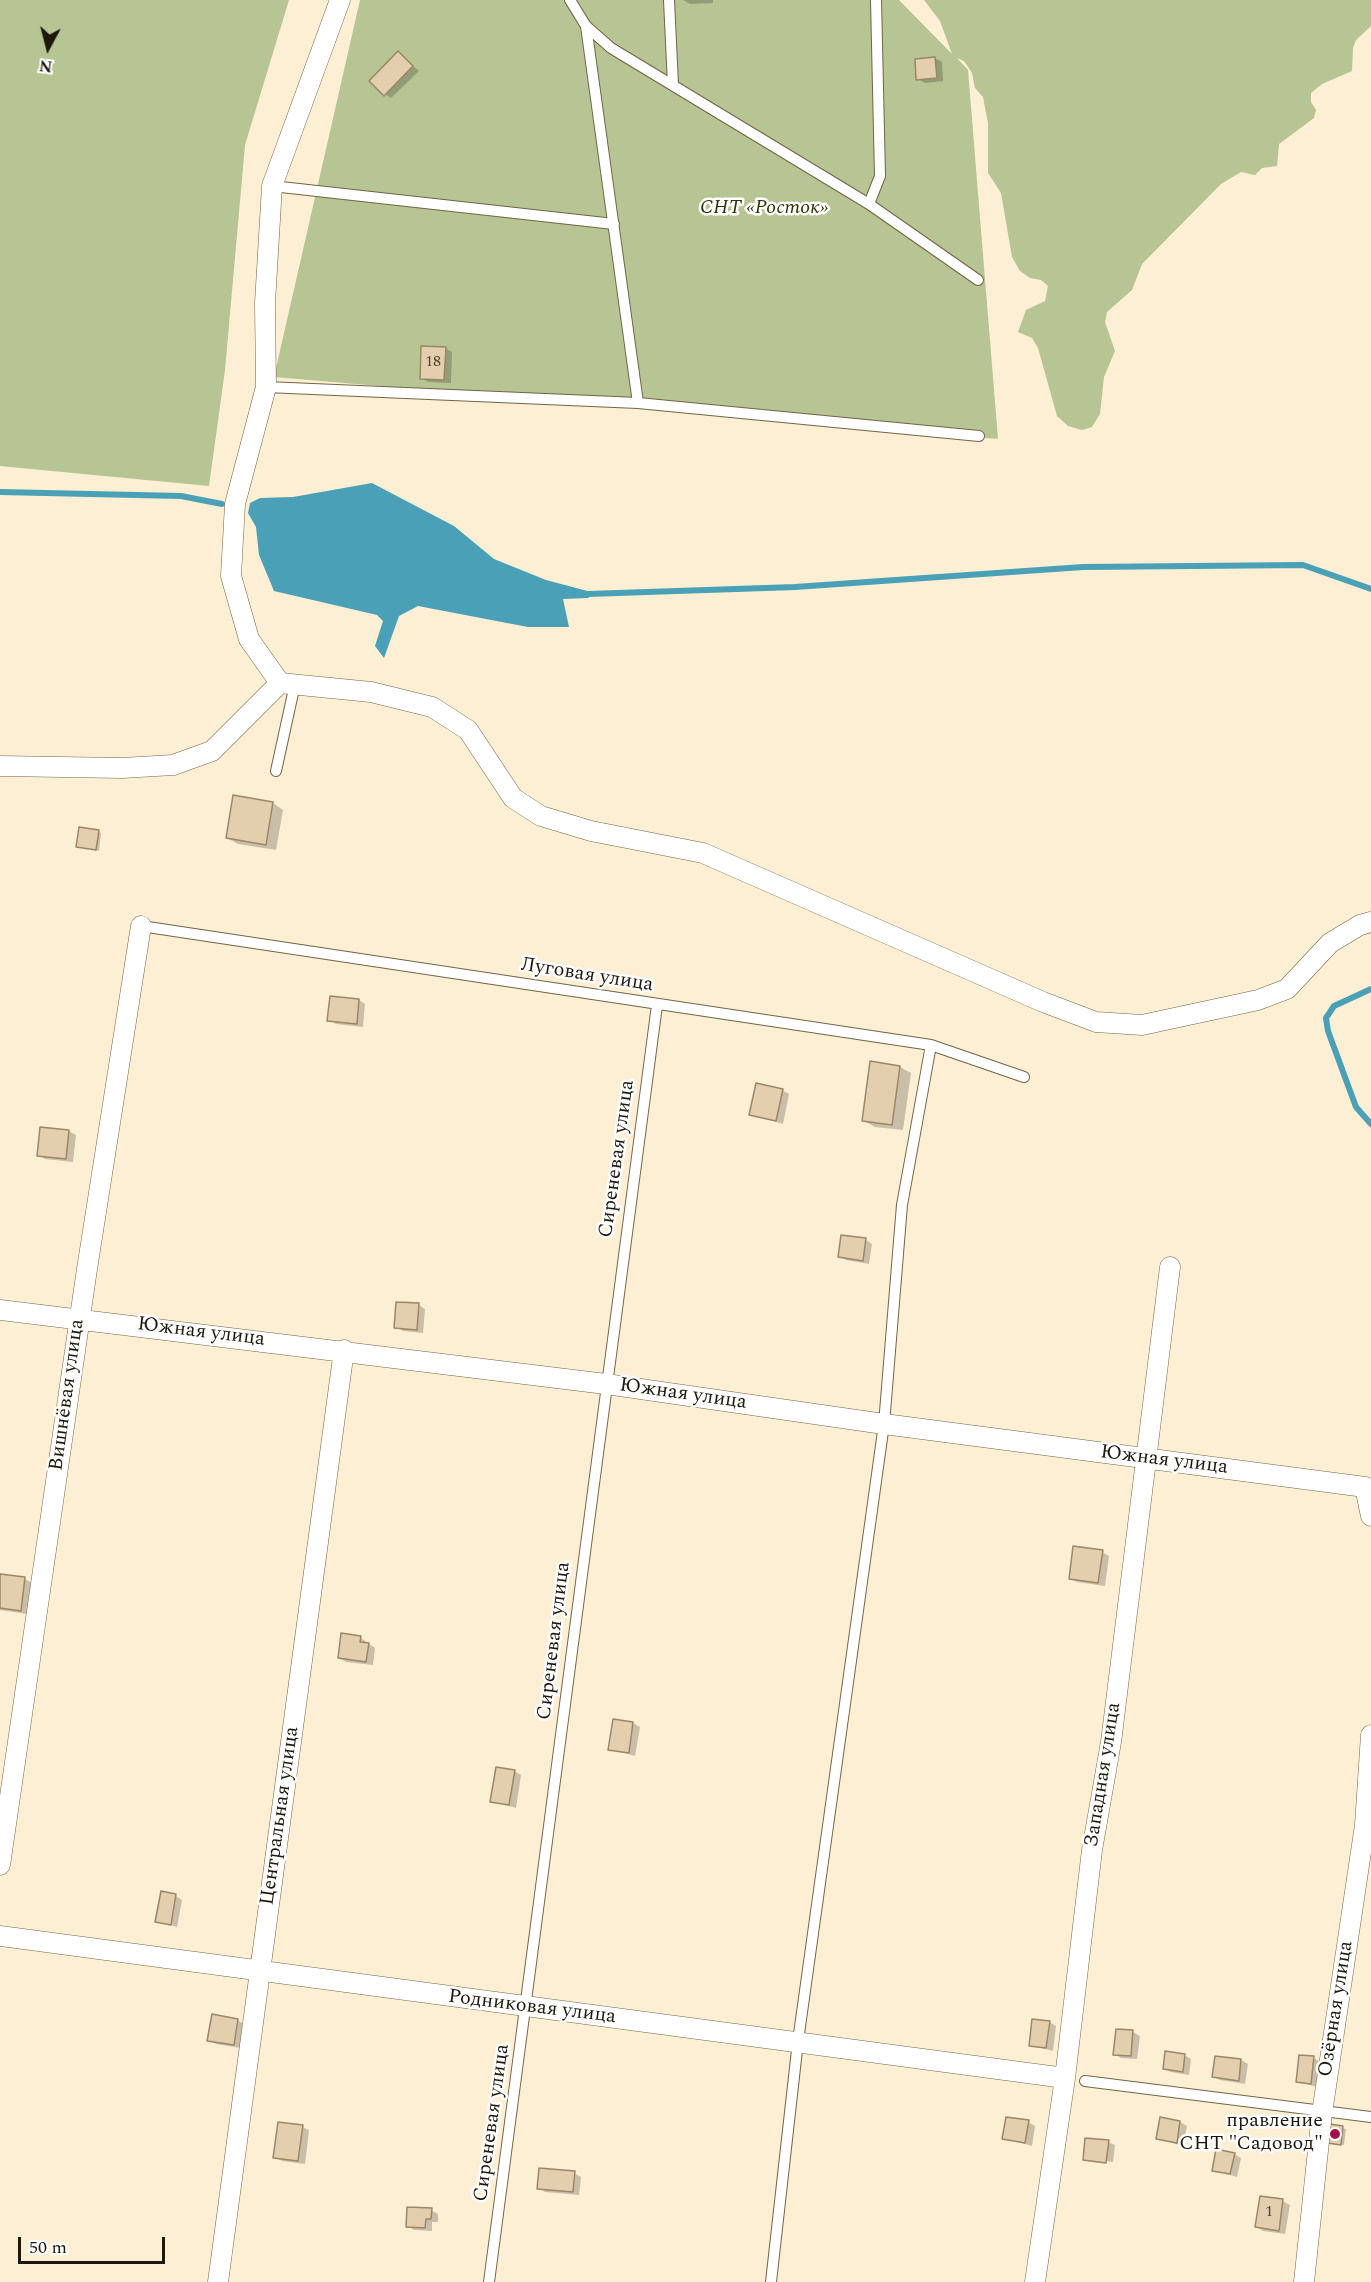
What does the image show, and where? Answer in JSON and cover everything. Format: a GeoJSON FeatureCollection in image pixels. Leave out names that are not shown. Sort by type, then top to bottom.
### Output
{"type":"FeatureCollection","features":[{"type":"Feature","properties":{"kind":"street"},"geometry":{"type":"LineString","coordinates":[[340,0],[272,186],[265,303],[266,387],[235,504],[231,576],[249,639],[287,683],[371,692],[432,707],[468,730],[513,798],[542,816],[591,831],[703,853],[1043,1002],[1096,1022],[1142,1025],[1258,1000],[1287,989],[1330,943],[1360,925],[1371,922]]}},
{"type":"Feature","properties":{"kind":"street"},"geometry":{"type":"LineString","coordinates":[[0,766],[122,768],[172,765],[212,751],[287,683]]}},
{"type":"Feature","properties":{"kind":"street","name":"Вишнёвая улица"},"geometry":{"type":"LineString","coordinates":[[0,1865],[80,1319],[141,926]]}},
{"type":"Feature","properties":{"kind":"street","name":"Западная улица"},"geometry":{"type":"LineString","coordinates":[[1035,2282],[1075,2079],[1092,1850],[1111,1742],[1144,1458],[1170,1267]]}},
{"type":"Feature","properties":{"kind":"street","name":"Южная улица"},"geometry":{"type":"LineString","coordinates":[[0,1310],[606,1383],[884,1424],[1365,1487],[1371,1516]]}},
{"type":"Feature","properties":{"kind":"street","name":"Центральная улица"},"geometry":{"type":"LineString","coordinates":[[218,2282],[344,1350]]}},
{"type":"Feature","properties":{"kind":"street","name":"Озёрная улица"},"geometry":{"type":"LineString","coordinates":[[1304,2282],[1322,2113],[1365,1825],[1371,1735]]}},
{"type":"Feature","properties":{"kind":"street","name":"Родниковая улица"},"geometry":{"type":"LineString","coordinates":[[0,1936],[1075,2079]]}},
{"type":"Feature","properties":{"kind":"lane"},"geometry":{"type":"LineString","coordinates":[[570,0],[586,26],[611,48],[868,204],[978,280]]}},
{"type":"Feature","properties":{"kind":"lane"},"geometry":{"type":"LineString","coordinates":[[669,0],[673,86]]}},
{"type":"Feature","properties":{"kind":"lane"},"geometry":{"type":"LineString","coordinates":[[868,204],[880,176],[876,0]]}},
{"type":"Feature","properties":{"kind":"lane"},"geometry":{"type":"LineString","coordinates":[[586,26],[638,403]]}},
{"type":"Feature","properties":{"kind":"lane"},"geometry":{"type":"LineString","coordinates":[[272,186],[614,224]]}},
{"type":"Feature","properties":{"kind":"lane"},"geometry":{"type":"LineString","coordinates":[[266,387],[638,403],[979,436]]}},
{"type":"Feature","properties":{"kind":"lane"},"geometry":{"type":"LineString","coordinates":[[276,771],[287,683]]}},
{"type":"Feature","properties":{"kind":"lane","name":"Луговая улица"},"geometry":{"type":"LineString","coordinates":[[141,926],[931,1046],[1024,1077]]}},
{"type":"Feature","properties":{"kind":"lane","name":"Сиреневая улица"},"geometry":{"type":"LineString","coordinates":[[489,2282],[527,2007],[606,1383],[657,1005]]}},
{"type":"Feature","properties":{"kind":"lane"},"geometry":{"type":"LineString","coordinates":[[771,2282],[798,2042],[884,1424],[902,1205],[931,1046]]}},
{"type":"Feature","properties":{"kind":"lane","name":"Родниковая улица"},"geometry":{"type":"LineString","coordinates":[[1075,2079],[1322,2113],[1371,2117]]}},
{"type":"Feature","properties":{"kind":"green space"},"geometry":{"type":"Polygon","coordinates":[[[0,0],[289,0],[245,145],[225,370],[209,486],[0,466],[0,0]]]}},
{"type":"Feature","properties":{"kind":"green space","name":"СНТ «Росток»"},"geometry":{"type":"Polygon","coordinates":[[[360,0],[899,0],[952,54],[940,21],[924,0],[1371,0],[1371,26],[1356,40],[1353,48],[1352,71],[1322,84],[1311,93],[1311,102],[1316,110],[1314,118],[1279,144],[1277,166],[1262,168],[1255,175],[1241,172],[1221,184],[1142,264],[1132,290],[1107,312],[1105,322],[1115,351],[1104,377],[1100,414],[1092,427],[1082,430],[1068,426],[1057,416],[1038,348],[1032,338],[1018,332],[1026,310],[1045,301],[1048,286],[1041,280],[1030,278],[1020,271],[1012,257],[1001,193],[988,173],[988,123],[983,97],[975,88],[972,73],[964,61],[957,58],[968,70],[998,439],[274,377],[360,0]]]}},
{"type":"Feature","properties":{"kind":"water"},"geometry":{"type":"Polygon","coordinates":[[[372,483],[454,526],[494,559],[546,580],[595,593],[588,598],[563,599],[569,627],[528,627],[418,606],[399,616],[384,658],[375,646],[383,621],[377,615],[274,591],[259,555],[256,527],[248,513],[250,503],[260,498],[293,497],[372,483]]]}},
{"type":"Feature","properties":{"kind":"building"},"geometry":{"type":"Polygon","coordinates":[[[398,51],[413,66],[384,96],[369,81],[398,51]]]}},
{"type":"Feature","properties":{"kind":"building"},"geometry":{"type":"Polygon","coordinates":[[[935,57],[937,78],[916,80],[915,59],[935,57]]]}},
{"type":"Feature","properties":{"kind":"building"},"geometry":{"type":"Polygon","coordinates":[[[421,346],[446,347],[444,380],[420,379],[421,346]]]}},
{"type":"Feature","properties":{"kind":"building"},"geometry":{"type":"Polygon","coordinates":[[[233,795],[273,802],[266,845],[226,838],[233,795]]]}},
{"type":"Feature","properties":{"kind":"building"},"geometry":{"type":"Polygon","coordinates":[[[79,827],[99,830],[96,850],[76,847],[79,827]]]}},
{"type":"Feature","properties":{"kind":"building"},"geometry":{"type":"Polygon","coordinates":[[[330,996],[359,999],[357,1024],[327,1021],[330,996]]]}},
{"type":"Feature","properties":{"kind":"building"},"geometry":{"type":"Polygon","coordinates":[[[870,1061],[900,1066],[892,1125],[862,1121],[870,1061]]]}},
{"type":"Feature","properties":{"kind":"building"},"geometry":{"type":"Polygon","coordinates":[[[756,1083],[783,1089],[776,1121],[749,1115],[756,1083]]]}},
{"type":"Feature","properties":{"kind":"building"},"geometry":{"type":"Polygon","coordinates":[[[40,1127],[69,1130],[66,1159],[37,1156],[40,1127]]]}},
{"type":"Feature","properties":{"kind":"building"},"geometry":{"type":"Polygon","coordinates":[[[841,1235],[866,1238],[863,1261],[838,1257],[841,1235]]]}},
{"type":"Feature","properties":{"kind":"building"},"geometry":{"type":"Polygon","coordinates":[[[396,1302],[419,1303],[417,1330],[394,1328],[396,1302]]]}},
{"type":"Feature","properties":{"kind":"building"},"geometry":{"type":"Polygon","coordinates":[[[1073,1546],[1103,1550],[1098,1583],[1069,1579],[1073,1546]]]}},
{"type":"Feature","properties":{"kind":"building"},"geometry":{"type":"Polygon","coordinates":[[[0,1574],[25,1577],[21,1611],[0,1608],[0,1574]]]}},
{"type":"Feature","properties":{"kind":"building"},"geometry":{"type":"Polygon","coordinates":[[[341,1633],[361,1636],[360,1642],[369,1643],[366,1662],[338,1658],[341,1633]]]}},
{"type":"Feature","properties":{"kind":"building"},"geometry":{"type":"Polygon","coordinates":[[[613,1719],[633,1722],[629,1753],[608,1750],[613,1719]]]}},
{"type":"Feature","properties":{"kind":"building"},"geometry":{"type":"Polygon","coordinates":[[[496,1767],[515,1770],[509,1805],[490,1802],[496,1767]]]}},
{"type":"Feature","properties":{"kind":"building"},"geometry":{"type":"Polygon","coordinates":[[[161,1891],[176,1894],[171,1925],[155,1922],[161,1891]]]}},
{"type":"Feature","properties":{"kind":"building"},"geometry":{"type":"Polygon","coordinates":[[[212,2014],[238,2019],[234,2045],[207,2041],[212,2014]]]}},
{"type":"Feature","properties":{"kind":"building"},"geometry":{"type":"Polygon","coordinates":[[[1032,2019],[1050,2021],[1046,2048],[1029,2046],[1032,2019]]]}},
{"type":"Feature","properties":{"kind":"building"},"geometry":{"type":"Polygon","coordinates":[[[1116,2029],[1133,2030],[1131,2056],[1113,2055],[1116,2029]]]}},
{"type":"Feature","properties":{"kind":"building"},"geometry":{"type":"Polygon","coordinates":[[[1165,2051],[1185,2054],[1183,2072],[1163,2069],[1165,2051]]]}},
{"type":"Feature","properties":{"kind":"building"},"geometry":{"type":"Polygon","coordinates":[[[1299,2055],[1314,2056],[1311,2084],[1296,2082],[1299,2055]]]}},
{"type":"Feature","properties":{"kind":"building"},"geometry":{"type":"Polygon","coordinates":[[[1215,2056],[1241,2059],[1239,2081],[1212,2077],[1215,2056]]]}},
{"type":"Feature","properties":{"kind":"building"},"geometry":{"type":"Polygon","coordinates":[[[1006,2117],[1029,2120],[1025,2143],[1002,2139],[1006,2117]]]}},
{"type":"Feature","properties":{"kind":"building"},"geometry":{"type":"Polygon","coordinates":[[[1160,2117],[1180,2121],[1177,2143],[1156,2139],[1160,2117]]]}},
{"type":"Feature","properties":{"kind":"building"},"geometry":{"type":"Polygon","coordinates":[[[278,2122],[303,2125],[298,2161],[273,2158],[278,2122]]]}},
{"type":"Feature","properties":{"kind":"building","name":"правление СНТ \"Садовод\""},"geometry":{"type":"Polygon","coordinates":[[[1330,2124],[1343,2126],[1341,2145],[1327,2143],[1330,2124]]]}},
{"type":"Feature","properties":{"kind":"building"},"geometry":{"type":"Polygon","coordinates":[[[1085,2138],[1109,2140],[1106,2163],[1083,2160],[1085,2138]]]}},
{"type":"Feature","properties":{"kind":"building"},"geometry":{"type":"Polygon","coordinates":[[[1216,2149],[1235,2153],[1230,2174],[1212,2171],[1216,2149]]]}},
{"type":"Feature","properties":{"kind":"building"},"geometry":{"type":"Polygon","coordinates":[[[539,2168],[575,2171],[573,2192],[537,2189],[539,2168]]]}},
{"type":"Feature","properties":{"kind":"building"},"geometry":{"type":"Polygon","coordinates":[[[1260,2196],[1283,2199],[1279,2231],[1255,2227],[1260,2196]]]}},
{"type":"Feature","properties":{"kind":"building"},"geometry":{"type":"Polygon","coordinates":[[[407,2207],[432,2208],[431,2219],[426,2219],[425,2228],[406,2227],[407,2207]]]}},
{"type":"Feature","properties":{"kind":"waterway"},"geometry":{"type":"LineString","coordinates":[[0,492],[181,496],[222,504]]}},
{"type":"Feature","properties":{"kind":"waterway"},"geometry":{"type":"LineString","coordinates":[[588,594],[795,587],[1083,567],[1303,565],[1371,589]]}},
{"type":"Feature","properties":{"kind":"waterway"},"geometry":{"type":"LineString","coordinates":[[1371,989],[1334,1006],[1326,1018],[1328,1031],[1356,1107],[1371,1124]]}},
{"type":"Feature","properties":{"kind":"place","name":"правление СНТ \"Садовод\""},"geometry":{"type":"Point","coordinates":[1335,2134]}}]}
